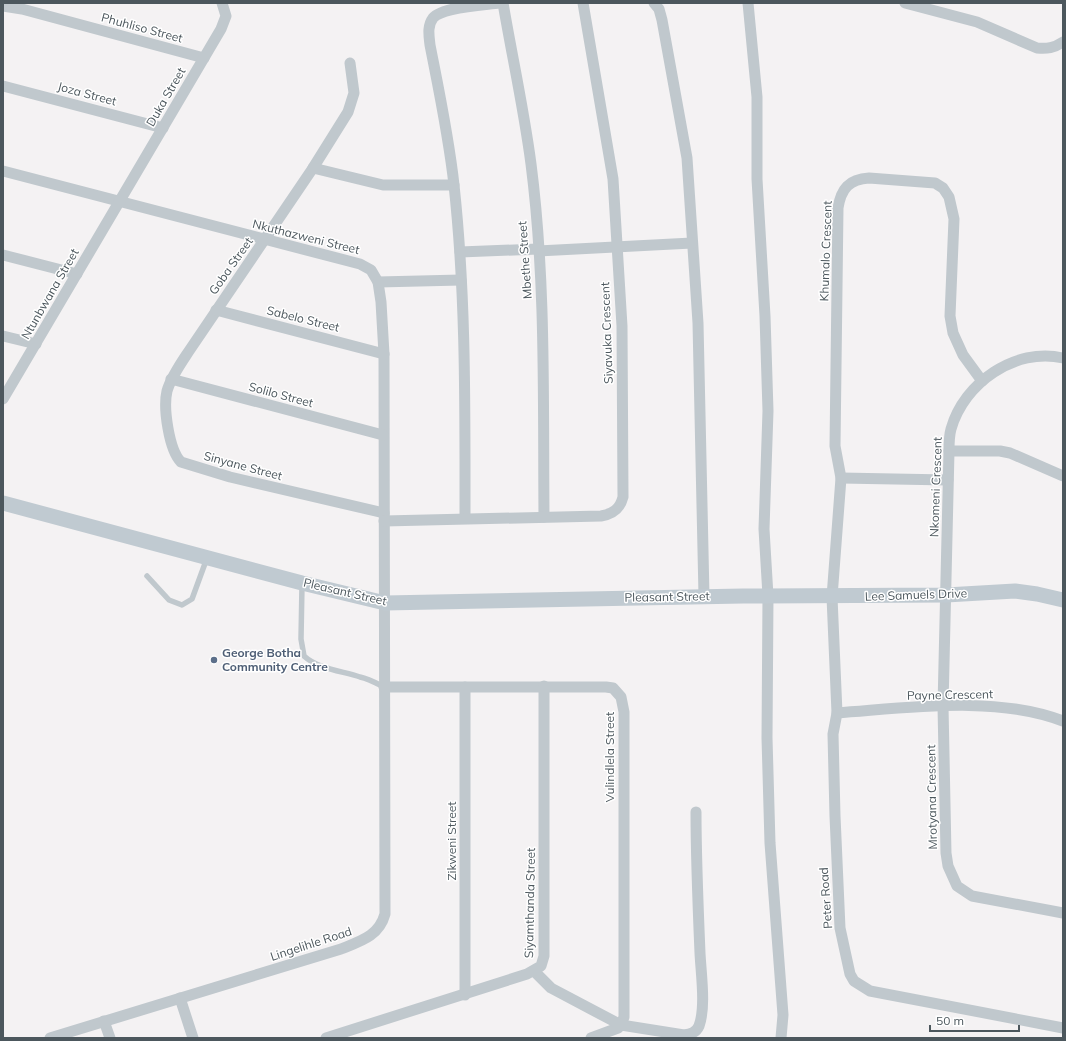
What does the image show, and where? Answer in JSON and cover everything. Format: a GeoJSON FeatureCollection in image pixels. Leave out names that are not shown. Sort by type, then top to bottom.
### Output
{"type":"FeatureCollection","features":[{"type":"Feature","properties":{"kind":"street","name":"Duka Street"},"geometry":{"type":"LineString","coordinates":[[120,201],[225,20],[225,9],[222,3]]}},
{"type":"Feature","properties":{"kind":"street"},"geometry":{"type":"LineString","coordinates":[[465,518],[465,404],[460,252],[454,185],[430,45],[429,28],[434,17],[444,12],[499,3]]}},
{"type":"Feature","properties":{"kind":"street","name":"Mbethe Street"},"geometry":{"type":"LineString","coordinates":[[503,3],[531,164],[538,250],[542,320],[544,517]]}},
{"type":"Feature","properties":{"kind":"street"},"geometry":{"type":"LineString","coordinates":[[654,3],[659,9],[662,20],[685,138],[698,324],[704,596]]}},
{"type":"Feature","properties":{"kind":"street"},"geometry":{"type":"LineString","coordinates":[[748,3],[757,97],[757,178],[765,316],[768,458],[764,529],[768,596],[767,716],[770,835],[783,1015],[781,1038]]}},
{"type":"Feature","properties":{"kind":"street"},"geometry":{"type":"LineString","coordinates":[[905,3],[977,22],[1036,48],[1053,48],[1063,42]]}},
{"type":"Feature","properties":{"kind":"street","name":"Siyavuka Crescent"},"geometry":{"type":"LineString","coordinates":[[384,517],[465,518],[607,515],[617,510],[623,497],[622,326],[612,172],[584,4]]}},
{"type":"Feature","properties":{"kind":"street","name":"Phuhliso Street"},"geometry":{"type":"LineString","coordinates":[[3,6],[29,11],[204,58]]}},
{"type":"Feature","properties":{"kind":"street","name":"Goba Street"},"geometry":{"type":"LineString","coordinates":[[172,380],[216,310],[265,240],[345,118],[353,100],[353,83],[350,63]]}},
{"type":"Feature","properties":{"kind":"street","name":"Joza Street"},"geometry":{"type":"LineString","coordinates":[[3,86],[163,128]]}},
{"type":"Feature","properties":{"kind":"street"},"geometry":{"type":"LineString","coordinates":[[313,168],[383,185],[454,185]]}},
{"type":"Feature","properties":{"kind":"street","name":"Nkuthazweni Street"},"geometry":{"type":"LineString","coordinates":[[3,171],[360,264],[371,270],[378,282]]}},
{"type":"Feature","properties":{"kind":"street","name":"Khumalo Crescent"},"geometry":{"type":"LineString","coordinates":[[832,597],[841,478],[835,446],[838,208],[842,193],[853,182],[860,179],[870,178],[935,183],[943,188],[949,197],[954,219],[951,324],[957,345],[982,381]]}},
{"type":"Feature","properties":{"kind":"street","name":"Ntunbwana Street"},"geometry":{"type":"LineString","coordinates":[[3,400],[120,201]]}},
{"type":"Feature","properties":{"kind":"street"},"geometry":{"type":"LineString","coordinates":[[460,252],[692,243]]}},
{"type":"Feature","properties":{"kind":"street"},"geometry":{"type":"LineString","coordinates":[[3,255],[77,274]]}},
{"type":"Feature","properties":{"kind":"street"},"geometry":{"type":"LineString","coordinates":[[385,603],[383,435],[384,354],[381,302],[378,282],[461,280]]}},
{"type":"Feature","properties":{"kind":"street","name":"Sabelo Street"},"geometry":{"type":"LineString","coordinates":[[216,310],[384,354]]}},
{"type":"Feature","properties":{"kind":"street"},"geometry":{"type":"LineString","coordinates":[[3,336],[36,344]]}},
{"type":"Feature","properties":{"kind":"street","name":"Nkomeni Crescent"},"geometry":{"type":"LineString","coordinates":[[946,595],[949,451],[951,430],[957,415],[972,391],[982,381],[1008,364],[1023,358],[1043,355],[1063,358]]}},
{"type":"Feature","properties":{"kind":"street","name":"Solilo Street"},"geometry":{"type":"LineString","coordinates":[[172,380],[383,435]]}},
{"type":"Feature","properties":{"kind":"street","name":"Sinyane Street"},"geometry":{"type":"LineString","coordinates":[[172,380],[165,402],[172,448],[181,462],[230,477],[384,517]]}},
{"type":"Feature","properties":{"kind":"street"},"geometry":{"type":"LineString","coordinates":[[949,451],[1000,451],[1010,453],[1063,476]]}},
{"type":"Feature","properties":{"kind":"street"},"geometry":{"type":"LineString","coordinates":[[841,478],[948,480]]}},
{"type":"Feature","properties":{"kind":"street","name":"Pleasant Street"},"geometry":{"type":"LineString","coordinates":[[3,503],[208,558],[385,603],[768,596]]}},
{"type":"Feature","properties":{"kind":"street","name":"Lee Samuels Drive"},"geometry":{"type":"LineString","coordinates":[[768,596],[832,597],[946,595],[1015,591],[1063,600]]}},
{"type":"Feature","properties":{"kind":"street","name":"Mrotyana Crescent"},"geometry":{"type":"LineString","coordinates":[[946,595],[943,706],[946,853],[952,877],[957,886],[972,896],[1063,913]]}},
{"type":"Feature","properties":{"kind":"street","name":"Peter Road"},"geometry":{"type":"LineString","coordinates":[[832,597],[837,713],[833,749],[840,928],[847,965],[854,981],[870,991],[883,994],[1063,1028]]}},
{"type":"Feature","properties":{"kind":"street","name":"Lingelihle Road"},"geometry":{"type":"LineString","coordinates":[[50,1038],[341,949],[365,940],[378,930],[384,914],[385,603]]}},
{"type":"Feature","properties":{"kind":"street","name":"Vulindlela Street"},"geometry":{"type":"LineString","coordinates":[[384,687],[544,686],[613,688],[618,692],[623,703],[624,1007],[622,1025]]}},
{"type":"Feature","properties":{"kind":"street","name":"Siyamthanda Street"},"geometry":{"type":"LineString","coordinates":[[326,1038],[465,995],[534,971],[541,966],[544,956],[544,686]]}},
{"type":"Feature","properties":{"kind":"street","name":"Zikweni Street"},"geometry":{"type":"LineString","coordinates":[[465,687],[465,995]]}},
{"type":"Feature","properties":{"kind":"street","name":"Payne Crescent"},"geometry":{"type":"LineString","coordinates":[[837,713],[943,706],[1014,708],[1037,712],[1063,721]]}},
{"type":"Feature","properties":{"kind":"street"},"geometry":{"type":"LineString","coordinates":[[534,971],[551,988],[622,1025],[684,1035],[691,1034],[699,1026],[701,991],[696,861],[696,812]]}},
{"type":"Feature","properties":{"kind":"street"},"geometry":{"type":"LineString","coordinates":[[180,998],[193,1038]]}},
{"type":"Feature","properties":{"kind":"street"},"geometry":{"type":"LineString","coordinates":[[104,1021],[110,1038]]}},
{"type":"Feature","properties":{"kind":"street"},"geometry":{"type":"LineString","coordinates":[[591,1038],[614,1030],[622,1025]]}},
{"type":"Feature","properties":{"kind":"lane"},"geometry":{"type":"LineString","coordinates":[[147,576],[169,600],[182,605],[192,599],[208,558]]}},
{"type":"Feature","properties":{"kind":"lane"},"geometry":{"type":"LineString","coordinates":[[302,582],[301,639],[304,656],[312,662],[362,677],[384,687]]}},
{"type":"Feature","properties":{"kind":"place","name":"George Botha Community Centre"},"geometry":{"type":"Point","coordinates":[214,660]}}]}
